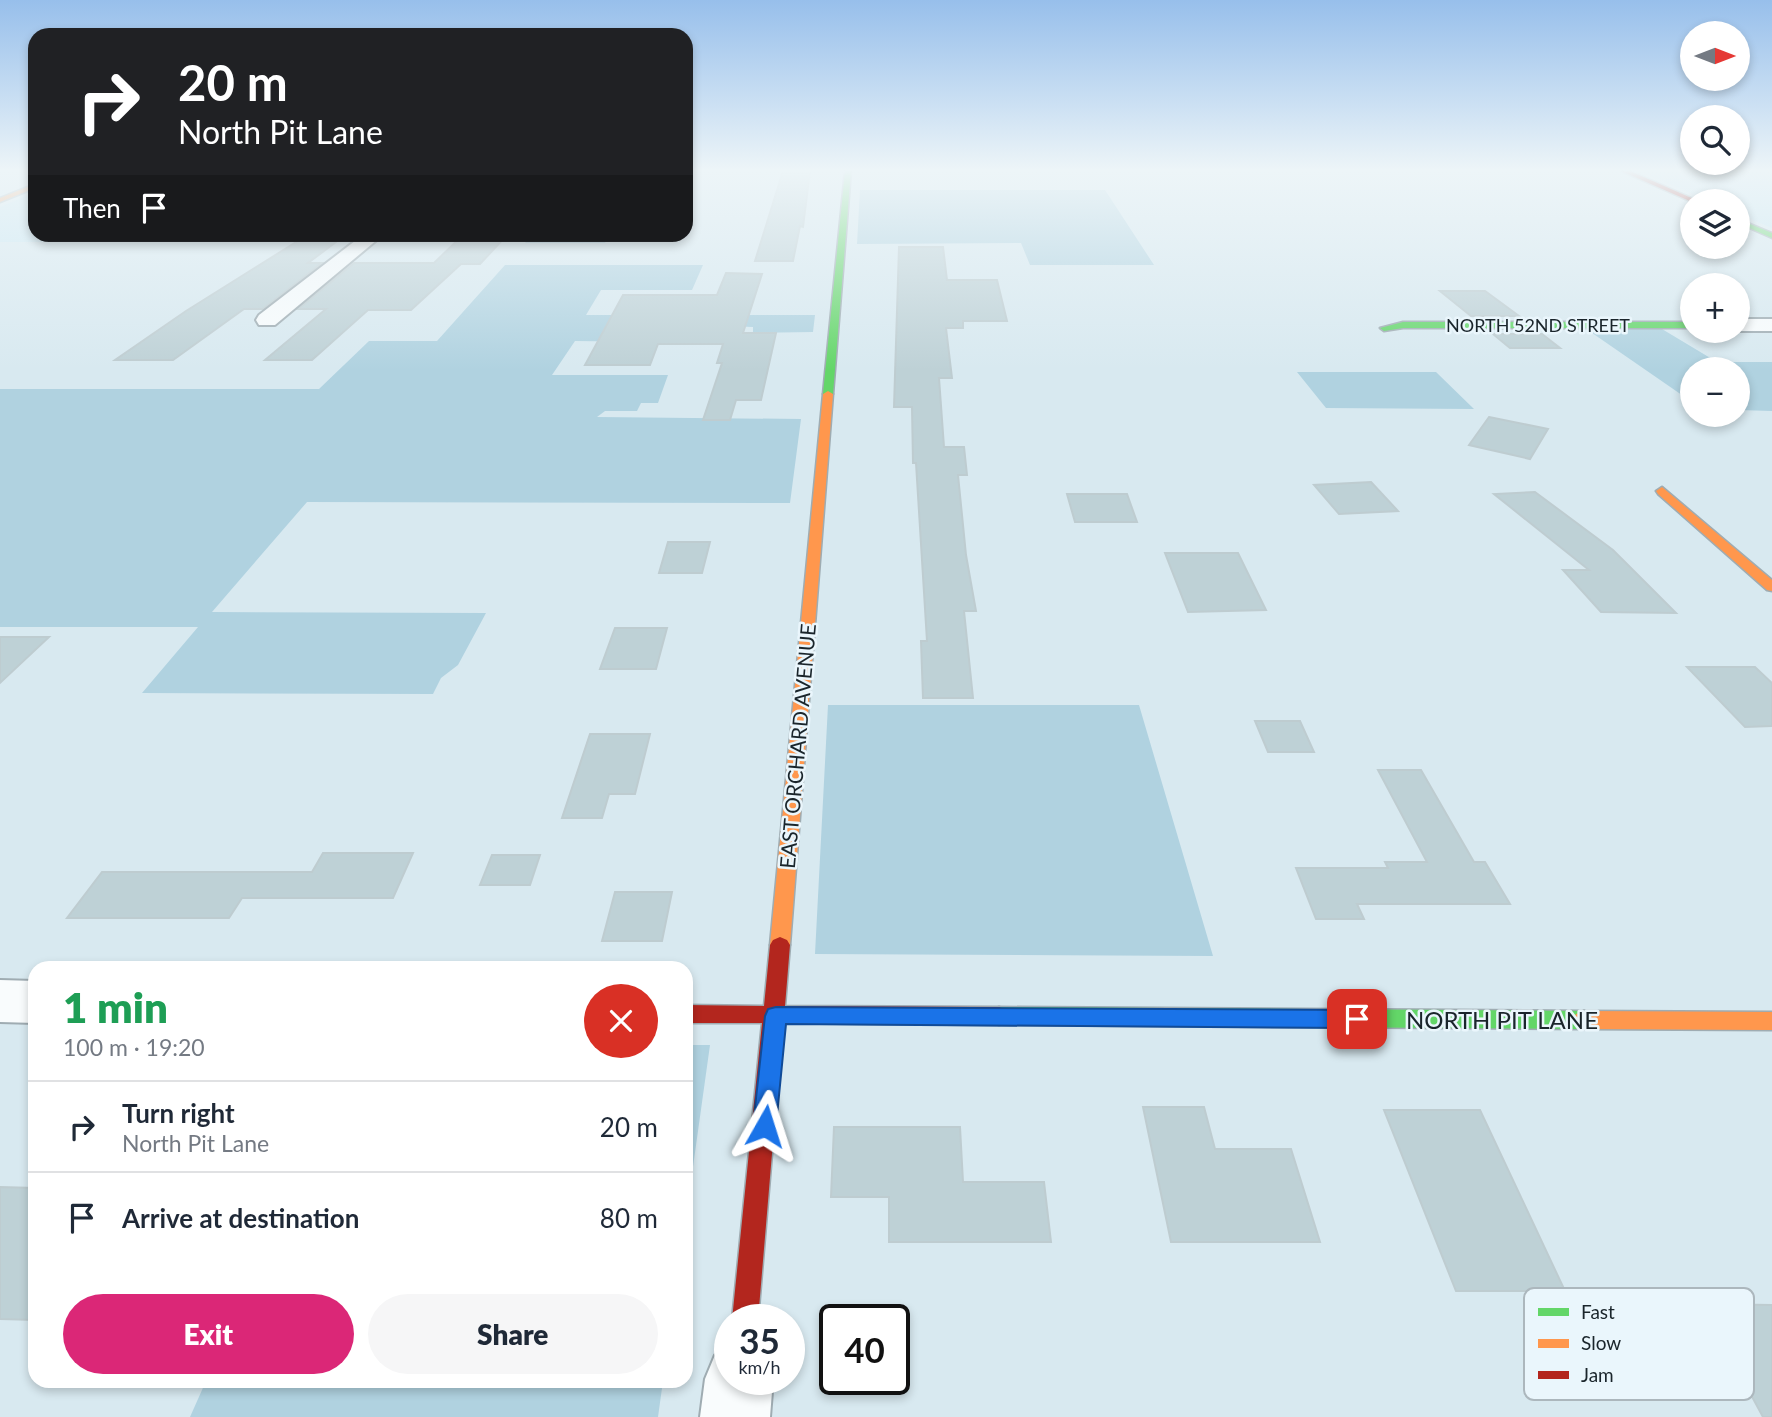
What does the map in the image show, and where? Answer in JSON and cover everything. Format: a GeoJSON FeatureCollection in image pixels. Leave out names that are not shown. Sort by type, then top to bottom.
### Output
{"type":"FeatureCollection","features":[{"type":"Feature","properties":{"kind":"street","name":"EAST ORCHARD AVENUE"},"geometry":{"type":"LineString","coordinates":[[747,1304],[776,1016],[816,514],[842,237]]}},
{"type":"Feature","properties":{"kind":"street"},"geometry":{"type":"LineString","coordinates":[[267,320],[366,242]]}},
{"type":"Feature","properties":{"kind":"street","name":"NORTH 52ND STREET"},"geometry":{"type":"LineString","coordinates":[[1384,328],[1402,325],[1680,325]]}},
{"type":"Feature","properties":{"kind":"street"},"geometry":{"type":"LineString","coordinates":[[1750,325],[1772,325]]}},
{"type":"Feature","properties":{"kind":"street"},"geometry":{"type":"LineString","coordinates":[[1662,491],[1772,587]]}},
{"type":"Feature","properties":{"kind":"street"},"geometry":{"type":"LineString","coordinates":[[0,1001],[28,1002]]}},
{"type":"Feature","properties":{"kind":"street","name":"NORTH PIT LANE"},"geometry":{"type":"LineString","coordinates":[[693,1014],[1772,1021]]}},
{"type":"Feature","properties":{"kind":"street"},"geometry":{"type":"LineString","coordinates":[[735,1417],[737,1395]]}},
{"type":"Feature","properties":{"kind":"shaded area"},"geometry":{"type":"Polygon","coordinates":[[[0,237],[28,237],[28,242],[0,242],[0,237]]]}},
{"type":"Feature","properties":{"kind":"shaded area"},"geometry":{"type":"Polygon","coordinates":[[[857,237],[1136,237],[1154,265],[1030,265],[1021,243],[857,244],[857,237]]]}},
{"type":"Feature","properties":{"kind":"shaded area"},"geometry":{"type":"Polygon","coordinates":[[[526,242],[606,242],[605,243],[526,242]]]}},
{"type":"Feature","properties":{"kind":"shaded area"},"geometry":{"type":"Polygon","coordinates":[[[505,265],[703,265],[692,290],[601,290],[586,315],[815,315],[813,332],[753,333],[753,327],[728,326],[659,342],[575,341],[552,375],[668,375],[658,403],[641,403],[637,411],[605,411],[597,417],[801,419],[790,503],[307,502],[212,612],[486,613],[458,665],[441,678],[433,694],[142,693],[198,627],[0,627],[0,389],[319,389],[369,341],[437,341],[505,265]]]}},
{"type":"Feature","properties":{"kind":"shaded area"},"geometry":{"type":"Polygon","coordinates":[[[1582,326],[1657,326],[1680,340],[1680,343],[1685,343],[1709,357],[1680,357],[1680,394],[1582,326]]]}},
{"type":"Feature","properties":{"kind":"shaded area"},"geometry":{"type":"Polygon","coordinates":[[[1750,362],[1772,362],[1772,411],[1750,410],[1750,362]]]}},
{"type":"Feature","properties":{"kind":"shaded area"},"geometry":{"type":"Polygon","coordinates":[[[1297,372],[1436,372],[1474,409],[1326,408],[1297,372]]]}},
{"type":"Feature","properties":{"kind":"shaded area"},"geometry":{"type":"Polygon","coordinates":[[[828,705],[1139,705],[1213,956],[815,954],[828,705]]]}},
{"type":"Feature","properties":{"kind":"shaded area"},"geometry":{"type":"Polygon","coordinates":[[[693,1045],[710,1045],[693,1167],[693,1045]]]}},
{"type":"Feature","properties":{"kind":"shaded area"},"geometry":{"type":"Polygon","coordinates":[[[203,1388],[662,1388],[658,1417],[190,1417],[203,1388]]]}},
{"type":"Feature","properties":{"kind":"building"},"geometry":{"type":"Polygon","coordinates":[[[762,237],[798,237],[793,261],[755,261],[762,237]]]}},
{"type":"Feature","properties":{"kind":"building"},"geometry":{"type":"Polygon","coordinates":[[[296,242],[336,242],[308,263],[322,263],[263,309],[244,309],[173,360],[115,360],[186,311],[296,242]]]}},
{"type":"Feature","properties":{"kind":"building"},"geometry":{"type":"Polygon","coordinates":[[[456,242],[501,242],[480,264],[461,264],[411,310],[368,310],[312,360],[265,360],[326,309],[298,309],[354,263],[434,263],[456,242]]]}},
{"type":"Feature","properties":{"kind":"building"},"geometry":{"type":"Polygon","coordinates":[[[899,247],[943,247],[947,280],[997,280],[1007,321],[963,321],[963,328],[946,328],[952,378],[939,378],[944,447],[964,447],[967,475],[958,475],[966,555],[976,611],[964,611],[973,698],[923,698],[921,641],[927,641],[916,463],[913,463],[912,407],[894,407],[899,247]]]}},
{"type":"Feature","properties":{"kind":"building"},"geometry":{"type":"Polygon","coordinates":[[[726,273],[762,274],[743,333],[776,333],[761,400],[736,400],[730,420],[703,420],[722,363],[717,363],[723,344],[658,344],[650,365],[585,365],[623,295],[717,295],[726,273]]]}},
{"type":"Feature","properties":{"kind":"building"},"geometry":{"type":"Polygon","coordinates":[[[1440,291],[1485,291],[1519,316],[1471,316],[1440,291]]]}},
{"type":"Feature","properties":{"kind":"building"},"geometry":{"type":"Polygon","coordinates":[[[1493,334],[1542,334],[1560,348],[1510,348],[1493,334]]]}},
{"type":"Feature","properties":{"kind":"building"},"geometry":{"type":"Polygon","coordinates":[[[1489,417],[1548,429],[1530,459],[1469,445],[1489,417]]]}},
{"type":"Feature","properties":{"kind":"building"},"geometry":{"type":"Polygon","coordinates":[[[1371,482],[1398,511],[1339,514],[1314,485],[1371,482]]]}},
{"type":"Feature","properties":{"kind":"building"},"geometry":{"type":"Polygon","coordinates":[[[1535,492],[1613,550],[1676,613],[1601,612],[1563,570],[1589,570],[1494,494],[1535,492]]]}},
{"type":"Feature","properties":{"kind":"building"},"geometry":{"type":"Polygon","coordinates":[[[1067,494],[1127,494],[1137,522],[1075,522],[1067,494]]]}},
{"type":"Feature","properties":{"kind":"building"},"geometry":{"type":"Polygon","coordinates":[[[668,542],[710,542],[702,573],[659,573],[668,542]]]}},
{"type":"Feature","properties":{"kind":"building"},"geometry":{"type":"Polygon","coordinates":[[[1165,553],[1238,553],[1266,610],[1188,612],[1165,553]]]}},
{"type":"Feature","properties":{"kind":"building"},"geometry":{"type":"Polygon","coordinates":[[[615,628],[667,628],[656,669],[600,669],[615,628]]]}},
{"type":"Feature","properties":{"kind":"building"},"geometry":{"type":"Polygon","coordinates":[[[0,637],[49,637],[0,683],[0,637]]]}},
{"type":"Feature","properties":{"kind":"building"},"geometry":{"type":"Polygon","coordinates":[[[1687,667],[1755,667],[1772,683],[1772,726],[1745,727],[1687,667]]]}},
{"type":"Feature","properties":{"kind":"building"},"geometry":{"type":"Polygon","coordinates":[[[1255,721],[1300,721],[1314,752],[1268,752],[1255,721]]]}},
{"type":"Feature","properties":{"kind":"building"},"geometry":{"type":"Polygon","coordinates":[[[590,734],[650,734],[635,794],[609,794],[602,818],[562,818],[590,734]]]}},
{"type":"Feature","properties":{"kind":"building"},"geometry":{"type":"Polygon","coordinates":[[[1378,770],[1421,770],[1474,862],[1485,862],[1510,904],[1357,904],[1364,919],[1316,919],[1296,868],[1388,868],[1385,862],[1427,862],[1378,770]]]}},
{"type":"Feature","properties":{"kind":"building"},"geometry":{"type":"Polygon","coordinates":[[[323,853],[413,853],[393,898],[242,898],[229,918],[67,918],[102,872],[312,872],[323,853]]]}},
{"type":"Feature","properties":{"kind":"building"},"geometry":{"type":"Polygon","coordinates":[[[492,855],[540,855],[530,885],[480,885],[492,855]]]}},
{"type":"Feature","properties":{"kind":"building"},"geometry":{"type":"Polygon","coordinates":[[[615,892],[672,892],[662,941],[602,941],[615,892]]]}},
{"type":"Feature","properties":{"kind":"building"},"geometry":{"type":"Polygon","coordinates":[[[1143,1107],[1204,1107],[1215,1149],[1291,1149],[1320,1242],[1171,1242],[1143,1107]]]}},
{"type":"Feature","properties":{"kind":"building"},"geometry":{"type":"Polygon","coordinates":[[[1384,1110],[1480,1110],[1564,1288],[1456,1291],[1384,1110]]]}},
{"type":"Feature","properties":{"kind":"building"},"geometry":{"type":"Polygon","coordinates":[[[834,1127],[960,1127],[963,1182],[1044,1182],[1051,1242],[889,1242],[889,1197],[831,1197],[834,1127]]]}},
{"type":"Feature","properties":{"kind":"building"},"geometry":{"type":"Polygon","coordinates":[[[0,1187],[28,1188],[28,1320],[0,1319],[0,1187]]]}},
{"type":"Feature","properties":{"kind":"building"},"geometry":{"type":"Polygon","coordinates":[[[1754,1305],[1772,1305],[1772,1417],[1763,1417],[1754,1400],[1754,1305]]]}},
{"type":"Feature","properties":{"kind":"traffic: fast"},"geometry":{"type":"LineString","coordinates":[[828,394],[842,237]]}},
{"type":"Feature","properties":{"kind":"traffic: fast"},"geometry":{"type":"LineString","coordinates":[[1384,328],[1403,325],[1680,325]]}},
{"type":"Feature","properties":{"kind":"traffic: fast"},"geometry":{"type":"LineString","coordinates":[[999,1016],[1584,1020]]}},
{"type":"Feature","properties":{"kind":"traffic: slow"},"geometry":{"type":"LineString","coordinates":[[780,945],[828,394]]}},
{"type":"Feature","properties":{"kind":"traffic: slow"},"geometry":{"type":"LineString","coordinates":[[1662,491],[1772,587]]}},
{"type":"Feature","properties":{"kind":"traffic: slow"},"geometry":{"type":"LineString","coordinates":[[1584,1020],[1772,1021]]}},
{"type":"Feature","properties":{"kind":"traffic: jam"},"geometry":{"type":"LineString","coordinates":[[746,1304],[780,945]]}},
{"type":"Feature","properties":{"kind":"traffic: jam"},"geometry":{"type":"LineString","coordinates":[[693,1014],[999,1016]]}},
{"type":"Feature","properties":{"kind":"route"},"geometry":{"type":"LineString","coordinates":[[765,1126],[776,1016],[1357,1019]]}}]}
